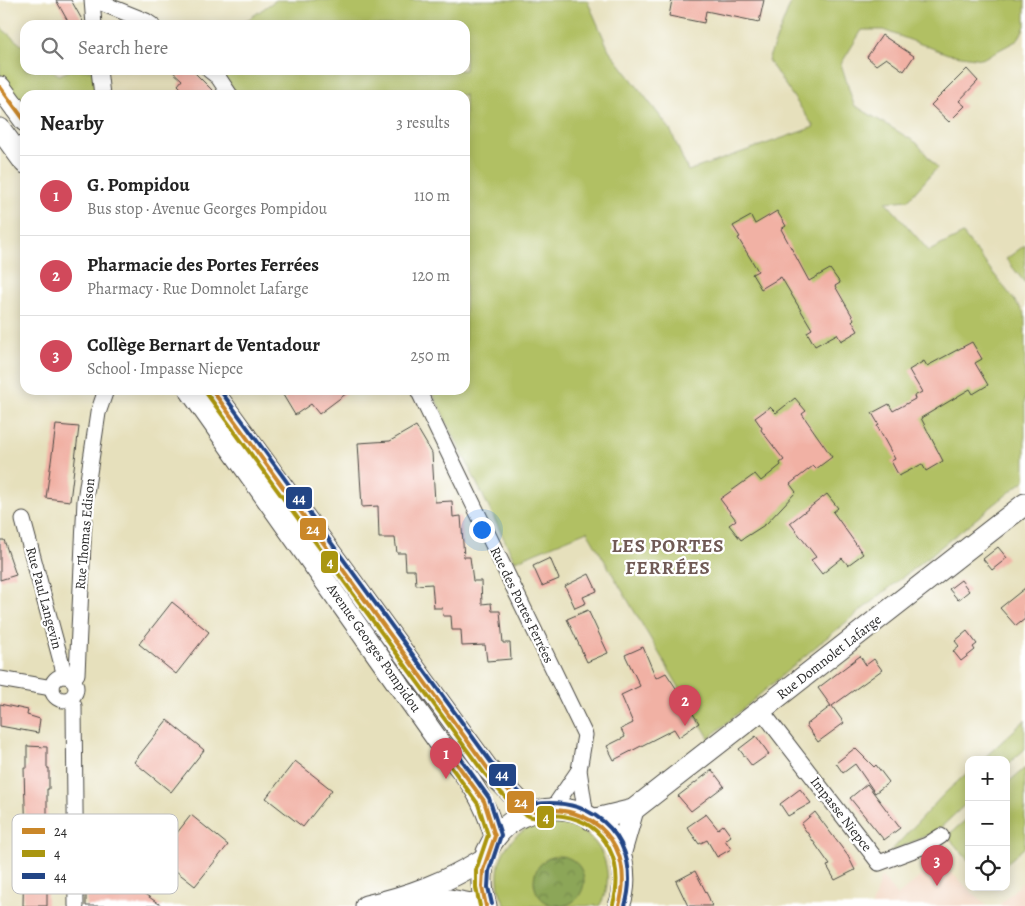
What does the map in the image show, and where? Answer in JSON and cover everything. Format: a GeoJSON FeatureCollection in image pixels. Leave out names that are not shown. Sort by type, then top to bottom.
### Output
{"type":"FeatureCollection","features":[{"type":"Feature","properties":{"kind":"main road"},"geometry":{"type":"LineString","coordinates":[[0,86],[20,114]]}},
{"type":"Feature","properties":{"kind":"main road"},"geometry":{"type":"LineString","coordinates":[[0,129],[20,156]]}},
{"type":"Feature","properties":{"kind":"main road","name":"Avenue Georges Pompidou"},"geometry":{"type":"LineString","coordinates":[[194,395],[444,749],[471,781],[484,801],[495,836]]}},
{"type":"Feature","properties":{"kind":"main road","name":"Avenue Georges Pompidou"},"geometry":{"type":"LineString","coordinates":[[216,395],[488,769],[509,792],[543,810]]}},
{"type":"Feature","properties":{"kind":"main road","name":"Rue Domnolet Lafarge"},"geometry":{"type":"LineString","coordinates":[[589,818],[633,810],[1025,504]]}},
{"type":"Feature","properties":{"kind":"main road"},"geometry":{"type":"LineString","coordinates":[[486,906],[482,892],[481,875],[484,859],[495,836],[517,818],[543,810],[570,810],[589,818],[604,829],[620,854],[625,875],[623,896],[619,906]]}},
{"type":"Feature","properties":{"kind":"main road"},"geometry":{"type":"LineString","coordinates":[[620,854],[633,810]]}},
{"type":"Feature","properties":{"kind":"main road"},"geometry":{"type":"LineString","coordinates":[[366,906],[399,898],[449,880],[484,859]]}},
{"type":"Feature","properties":{"kind":"main road"},"geometry":{"type":"LineString","coordinates":[[399,898],[450,900],[482,906]]}},
{"type":"Feature","properties":{"kind":"street"},"geometry":{"type":"LineString","coordinates":[[94,20],[93,0],[143,20]]}},
{"type":"Feature","properties":{"kind":"street"},"geometry":{"type":"LineString","coordinates":[[100,75],[102,90]]}},
{"type":"Feature","properties":{"kind":"street"},"geometry":{"type":"LineString","coordinates":[[215,75],[227,90]]}},
{"type":"Feature","properties":{"kind":"street","name":"Rue Thomas Edison"},"geometry":{"type":"LineString","coordinates":[[69,677],[77,674],[86,500],[98,413],[104,395]]}},
{"type":"Feature","properties":{"kind":"street","name":"Rue des Portes Ferrées"},"geometry":{"type":"LineString","coordinates":[[420,395],[585,736],[579,770],[589,818]]}},
{"type":"Feature","properties":{"kind":"street","name":"Rue Paul Langevin"},"geometry":{"type":"LineString","coordinates":[[23,520],[69,677]]}},
{"type":"Feature","properties":{"kind":"street"},"geometry":{"type":"LineString","coordinates":[[69,677],[77,690],[70,700],[58,699],[52,688],[54,681],[69,677]]}},
{"type":"Feature","properties":{"kind":"street"},"geometry":{"type":"LineString","coordinates":[[0,679],[52,688]]}},
{"type":"Feature","properties":{"kind":"street"},"geometry":{"type":"LineString","coordinates":[[70,700],[74,706],[75,814]]}},
{"type":"Feature","properties":{"kind":"street","name":"Impasse Niepce"},"geometry":{"type":"LineString","coordinates":[[761,710],[879,863],[926,845],[941,836]]}},
{"type":"Feature","properties":{"kind":"street","name":"Rue des Portes Ferrées"},"geometry":{"type":"LineString","coordinates":[[543,810],[579,770]]}},
{"type":"Feature","properties":{"kind":"shaded area"},"geometry":{"type":"Polygon","coordinates":[[[939,861],[965,885],[965,891],[971,891],[987,906],[872,906],[881,876],[897,896],[939,861]]]}},
{"type":"Feature","properties":{"kind":"shaded area"},"geometry":{"type":"Polygon","coordinates":[[[1025,880],[1025,906],[998,906],[1025,880]]]}},
{"type":"Feature","properties":{"kind":"green space"},"geometry":{"type":"Polygon","coordinates":[[[276,0],[587,0],[609,50],[670,129],[688,171],[814,127],[768,60],[792,0],[1025,0],[1025,26],[1018,40],[982,59],[948,54],[883,30],[862,30],[841,64],[854,105],[917,143],[937,168],[908,200],[886,202],[929,251],[963,234],[1025,314],[1025,480],[820,643],[709,738],[587,531],[515,561],[433,395],[470,395],[470,90],[234,90],[221,75],[470,75],[470,20],[247,20],[276,0]]]}},
{"type":"Feature","properties":{"kind":"green space"},"geometry":{"type":"Polygon","coordinates":[[[0,27],[20,44],[20,75],[96,75],[98,90],[20,90],[20,102],[0,76],[0,27]]]}},
{"type":"Feature","properties":{"kind":"green space"},"geometry":{"type":"Polygon","coordinates":[[[1025,245],[1025,283],[1006,259],[1025,245]]]}},
{"type":"Feature","properties":{"kind":"green space"},"geometry":{"type":"Polygon","coordinates":[[[1025,720],[1025,749],[1010,762],[1010,756],[986,756],[1025,720]]]}},
{"type":"Feature","properties":{"kind":"green space"},"geometry":{"type":"Polygon","coordinates":[[[1025,768],[1025,847],[1010,860],[1010,801],[1010,781],[1025,768]]]}},
{"type":"Feature","properties":{"kind":"green space"},"geometry":{"type":"Polygon","coordinates":[[[965,775],[965,805],[938,830],[890,852],[944,794],[965,775]]]}},
{"type":"Feature","properties":{"kind":"green space"},"geometry":{"type":"Polygon","coordinates":[[[965,820],[965,856],[947,836],[965,820]]]}},
{"type":"Feature","properties":{"kind":"green space"},"geometry":{"type":"Polygon","coordinates":[[[556,822],[581,831],[595,842],[607,869],[604,898],[599,906],[506,906],[501,896],[498,876],[502,855],[507,846],[514,838],[531,827],[556,822]]]}},
{"type":"Feature","properties":{"kind":"green space"},"geometry":{"type":"Polygon","coordinates":[[[554,856],[564,856],[577,863],[584,876],[584,886],[577,899],[564,906],[554,906],[545,902],[538,895],[534,886],[534,876],[538,867],[545,860],[554,856]]]}},
{"type":"Feature","properties":{"kind":"building"},"geometry":{"type":"Polygon","coordinates":[[[56,0],[71,0],[82,20],[67,20],[56,0]]]}},
{"type":"Feature","properties":{"kind":"building"},"geometry":{"type":"Polygon","coordinates":[[[672,0],[764,0],[759,22],[706,11],[704,23],[669,16],[672,0]]]}},
{"type":"Feature","properties":{"kind":"building"},"geometry":{"type":"Polygon","coordinates":[[[882,35],[914,56],[904,71],[886,58],[876,65],[867,57],[882,35]]]}},
{"type":"Feature","properties":{"kind":"building"},"geometry":{"type":"Polygon","coordinates":[[[967,69],[978,81],[959,101],[965,106],[949,122],[931,105],[967,69]]]}},
{"type":"Feature","properties":{"kind":"building"},"geometry":{"type":"Polygon","coordinates":[[[176,75],[197,75],[212,90],[179,90],[181,88],[178,85],[182,80],[176,75]]]}},
{"type":"Feature","properties":{"kind":"building"},"geometry":{"type":"Polygon","coordinates":[[[777,211],[786,226],[781,229],[809,281],[830,269],[840,283],[835,286],[854,319],[852,321],[858,331],[841,341],[837,334],[815,346],[807,332],[812,329],[781,277],[761,289],[752,274],[758,271],[733,226],[751,216],[755,224],[777,211]]]}},
{"type":"Feature","properties":{"kind":"building"},"geometry":{"type":"Polygon","coordinates":[[[972,342],[982,359],[975,363],[988,385],[973,394],[970,389],[921,418],[943,461],[926,471],[922,464],[899,476],[891,461],[895,459],[872,413],[889,404],[893,411],[915,399],[914,396],[922,392],[909,370],[924,361],[927,366],[972,342]]]}},
{"type":"Feature","properties":{"kind":"building"},"geometry":{"type":"Polygon","coordinates":[[[283,395],[344,395],[319,414],[311,404],[295,415],[283,395]]]}},
{"type":"Feature","properties":{"kind":"building"},"geometry":{"type":"Polygon","coordinates":[[[795,398],[806,411],[802,414],[832,457],[816,469],[813,466],[790,484],[796,492],[766,524],[741,540],[729,525],[736,520],[720,499],[755,474],[761,481],[781,465],[780,463],[784,460],[761,430],[762,428],[755,418],[770,407],[776,413],[795,398]]]}},
{"type":"Feature","properties":{"kind":"building"},"geometry":{"type":"Polygon","coordinates":[[[56,425],[79,427],[70,501],[46,498],[56,425]]]}},
{"type":"Feature","properties":{"kind":"building"},"geometry":{"type":"Polygon","coordinates":[[[416,426],[432,453],[435,502],[452,501],[453,517],[461,516],[464,557],[470,557],[473,581],[481,581],[482,604],[491,603],[492,611],[500,611],[503,643],[510,643],[511,659],[487,661],[485,645],[462,646],[461,630],[452,630],[451,616],[443,616],[442,608],[434,608],[432,584],[416,585],[415,570],[406,570],[405,553],[397,553],[395,538],[379,538],[378,506],[362,507],[358,443],[390,441],[416,426]]]}},
{"type":"Feature","properties":{"kind":"building"},"geometry":{"type":"Polygon","coordinates":[[[827,494],[838,508],[833,512],[863,554],[848,565],[842,558],[822,574],[811,560],[816,557],[790,523],[827,494]]]}},
{"type":"Feature","properties":{"kind":"building"},"geometry":{"type":"Polygon","coordinates":[[[0,540],[4,540],[16,575],[0,580],[0,540]]]}},
{"type":"Feature","properties":{"kind":"building"},"geometry":{"type":"Polygon","coordinates":[[[998,547],[1007,558],[992,570],[983,559],[998,547]]]}},
{"type":"Feature","properties":{"kind":"building"},"geometry":{"type":"Polygon","coordinates":[[[550,558],[559,579],[542,586],[533,566],[550,558]]]}},
{"type":"Feature","properties":{"kind":"building"},"geometry":{"type":"Polygon","coordinates":[[[589,574],[597,591],[583,597],[586,603],[575,608],[565,586],[589,574]]]}},
{"type":"Feature","properties":{"kind":"building"},"geometry":{"type":"Polygon","coordinates":[[[961,580],[969,591],[958,600],[949,589],[961,580]]]}},
{"type":"Feature","properties":{"kind":"building"},"geometry":{"type":"Polygon","coordinates":[[[1025,588],[1025,619],[1016,626],[1000,608],[1025,588]]]}},
{"type":"Feature","properties":{"kind":"building"},"geometry":{"type":"Polygon","coordinates":[[[172,602],[209,632],[176,674],[139,644],[172,602]]]}},
{"type":"Feature","properties":{"kind":"building"},"geometry":{"type":"Polygon","coordinates":[[[588,610],[608,653],[587,662],[567,619],[588,610]]]}},
{"type":"Feature","properties":{"kind":"building"},"geometry":{"type":"Polygon","coordinates":[[[967,631],[977,644],[973,647],[975,650],[961,661],[953,651],[959,646],[955,641],[967,631]]]}},
{"type":"Feature","properties":{"kind":"building"},"geometry":{"type":"Polygon","coordinates":[[[643,647],[656,678],[666,673],[699,723],[679,737],[674,729],[614,760],[607,746],[625,737],[621,729],[633,723],[621,695],[640,686],[625,655],[643,647]]]}},
{"type":"Feature","properties":{"kind":"building"},"geometry":{"type":"Polygon","coordinates":[[[860,656],[866,665],[874,659],[882,670],[832,706],[844,723],[818,742],[806,725],[831,706],[818,688],[860,656]]]}},
{"type":"Feature","properties":{"kind":"building"},"geometry":{"type":"Polygon","coordinates":[[[0,704],[28,710],[27,715],[40,719],[38,733],[0,726],[0,704]]]}},
{"type":"Feature","properties":{"kind":"building"},"geometry":{"type":"Polygon","coordinates":[[[167,720],[204,750],[171,792],[134,762],[167,720]]]}},
{"type":"Feature","properties":{"kind":"building"},"geometry":{"type":"Polygon","coordinates":[[[756,736],[769,754],[752,766],[739,749],[756,736]]]}},
{"type":"Feature","properties":{"kind":"building"},"geometry":{"type":"Polygon","coordinates":[[[27,746],[47,747],[49,789],[47,789],[47,814],[25,814],[24,768],[27,768],[27,746]]]}},
{"type":"Feature","properties":{"kind":"building"},"geometry":{"type":"Polygon","coordinates":[[[855,748],[874,767],[876,765],[889,782],[875,793],[855,764],[843,773],[836,763],[855,748]]]}},
{"type":"Feature","properties":{"kind":"building"},"geometry":{"type":"Polygon","coordinates":[[[295,761],[332,790],[303,827],[266,798],[295,761]]]}},
{"type":"Feature","properties":{"kind":"building"},"geometry":{"type":"Polygon","coordinates":[[[712,770],[724,786],[691,811],[678,796],[712,770]]]}},
{"type":"Feature","properties":{"kind":"building"},"geometry":{"type":"Polygon","coordinates":[[[867,784],[900,828],[884,840],[850,798],[867,784]]]}},
{"type":"Feature","properties":{"kind":"building"},"geometry":{"type":"Polygon","coordinates":[[[800,789],[811,803],[788,816],[780,804],[800,789]]]}},
{"type":"Feature","properties":{"kind":"building"},"geometry":{"type":"Polygon","coordinates":[[[815,812],[848,856],[855,870],[835,880],[827,866],[830,865],[801,824],[815,812]]]}},
{"type":"Feature","properties":{"kind":"building"},"geometry":{"type":"Polygon","coordinates":[[[706,814],[718,829],[723,825],[731,836],[725,840],[731,849],[717,857],[707,840],[699,844],[687,827],[706,814]]]}},
{"type":"Feature","properties":{"kind":"building"},"geometry":{"type":"Polygon","coordinates":[[[191,815],[228,845],[195,886],[178,873],[178,832],[191,815]]]}},
{"type":"Feature","properties":{"kind":"building"},"geometry":{"type":"Polygon","coordinates":[[[695,871],[712,906],[688,906],[676,881],[695,871]]]}},
{"type":"Feature","properties":{"kind":"building"},"geometry":{"type":"Polygon","coordinates":[[[23,894],[47,894],[47,906],[23,906],[23,894]]]}},
{"type":"Feature","properties":{"kind":"building"},"geometry":{"type":"Polygon","coordinates":[[[86,894],[145,894],[162,906],[86,906],[86,894]]]}},
{"type":"Feature","properties":{"kind":"transit line","name":"24"},"geometry":{"type":"LineString","coordinates":[[0,87],[20,114]]}},
{"type":"Feature","properties":{"kind":"transit line","name":"4"},"geometry":{"type":"LineString","coordinates":[[208,395],[484,773],[500,791],[526,815],[532,817],[563,816],[579,820],[591,827],[601,837],[609,848],[614,861],[616,889],[613,904]]}},
{"type":"Feature","properties":{"kind":"transit line","name":"24"},"geometry":{"type":"LineString","coordinates":[[216,395],[488,769],[519,801],[533,811],[555,810],[575,813],[592,821],[605,832],[615,847],[621,864],[623,884],[619,906]]}},
{"type":"Feature","properties":{"kind":"transit line","name":"44"},"geometry":{"type":"LineString","coordinates":[[224,395],[493,765],[523,796],[535,804],[558,803],[578,807],[596,816],[610,828],[621,844],[627,863],[629,883],[625,906]]}},
{"type":"Feature","properties":{"kind":"transit line","name":"44"},"geometry":{"type":"LineString","coordinates":[[459,756],[489,798],[501,835],[489,871],[488,887],[492,904]]}},
{"type":"Feature","properties":{"kind":"transit line","name":"24"},"geometry":{"type":"LineString","coordinates":[[454,760],[484,801],[495,836],[483,870],[482,887],[486,906]]}},
{"type":"Feature","properties":{"kind":"transit line","name":"4"},"geometry":{"type":"LineString","coordinates":[[449,764],[478,804],[488,835],[476,870],[476,888],[480,906]]}},
{"type":"Feature","properties":{"kind":"place","name":"Pharmacie des Portes Ferrées"},"geometry":{"type":"Point","coordinates":[685,726]}},
{"type":"Feature","properties":{"kind":"place","name":"G. Pompidou"},"geometry":{"type":"Point","coordinates":[446,779]}},
{"type":"Feature","properties":{"kind":"place","name":"Collège Bernart de Ventadour"},"geometry":{"type":"Point","coordinates":[937,886]}},
{"type":"Feature","properties":{"kind":"district","name":"LES PORTES FERRÉES"},"geometry":{"type":"Point","coordinates":[668,557]}}]}
